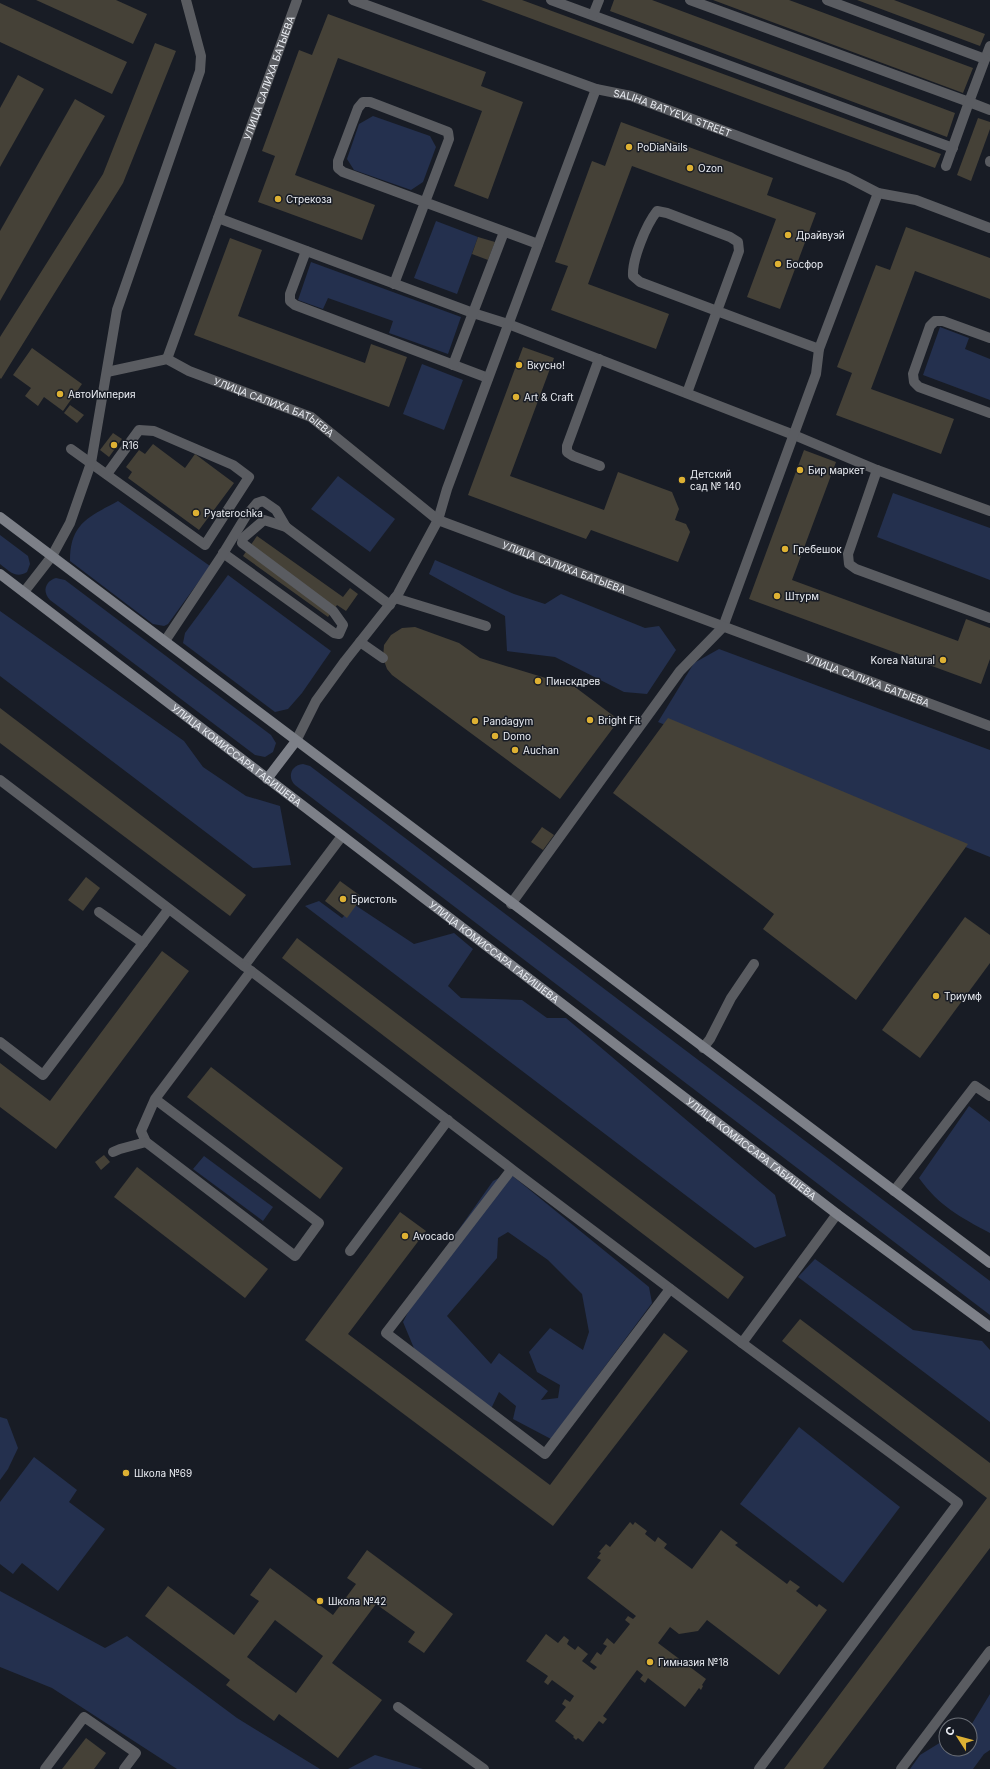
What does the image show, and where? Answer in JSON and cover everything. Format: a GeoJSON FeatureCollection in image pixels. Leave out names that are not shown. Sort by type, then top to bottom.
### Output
{"type":"FeatureCollection","features":[{"type":"Feature","properties":{"kind":"street"},"geometry":{"type":"LineString","coordinates":[[24,592],[52,556],[70,523],[91,463],[116,310],[200,70],[201,56],[186,0]]}},
{"type":"Feature","properties":{"kind":"street","name":"УЛИЦА САЛИХА БАТЫЕВА"},"geometry":{"type":"LineString","coordinates":[[297,0],[167,359],[189,371],[311,417],[438,520],[990,726]]}},
{"type":"Feature","properties":{"kind":"street","name":"SALIHA BATYEVA STREET"},"geometry":{"type":"LineString","coordinates":[[353,0],[596,89],[631,96],[847,177],[878,193],[916,200],[990,228]]}},
{"type":"Feature","properties":{"kind":"street"},"geometry":{"type":"LineString","coordinates":[[551,0],[953,148]]}},
{"type":"Feature","properties":{"kind":"street"},"geometry":{"type":"LineString","coordinates":[[593,15],[598,0]]}},
{"type":"Feature","properties":{"kind":"street"},"geometry":{"type":"LineString","coordinates":[[690,0],[990,110]]}},
{"type":"Feature","properties":{"kind":"street"},"geometry":{"type":"LineString","coordinates":[[827,0],[985,59]]}},
{"type":"Feature","properties":{"kind":"street"},"geometry":{"type":"LineString","coordinates":[[946,166],[990,46]]}},
{"type":"Feature","properties":{"kind":"street"},"geometry":{"type":"LineString","coordinates":[[267,779],[296,741],[316,701],[360,642],[393,602],[438,520],[447,489],[596,89]]}},
{"type":"Feature","properties":{"kind":"street"},"geometry":{"type":"LineString","coordinates":[[394,284],[425,202],[449,138],[448,132],[370,102],[363,102],[358,108],[350,128],[338,161],[338,168],[343,172],[425,202],[504,232],[538,244]]}},
{"type":"Feature","properties":{"kind":"street"},"geometry":{"type":"LineString","coordinates":[[511,904],[680,671],[723,627],[816,374],[818,349],[878,193]]}},
{"type":"Feature","properties":{"kind":"street"},"geometry":{"type":"LineString","coordinates":[[686,393],[717,311],[739,251],[738,242],[730,236],[674,215],[657,212],[650,220],[632,267],[633,276],[640,282],[717,311],[818,349]]}},
{"type":"Feature","properties":{"kind":"street"},"geometry":{"type":"LineString","coordinates":[[218,218],[473,313],[508,324],[794,435],[877,470],[990,511]]}},
{"type":"Feature","properties":{"kind":"street"},"geometry":{"type":"LineString","coordinates":[[453,365],[504,232]]}},
{"type":"Feature","properties":{"kind":"street"},"geometry":{"type":"LineString","coordinates":[[306,251],[290,294],[290,301],[295,305],[488,378]]}},
{"type":"Feature","properties":{"kind":"street"},"geometry":{"type":"LineString","coordinates":[[990,338],[943,321],[936,321],[930,326],[913,374],[914,382],[919,387],[990,413]]}},
{"type":"Feature","properties":{"kind":"street"},"geometry":{"type":"LineString","coordinates":[[107,372],[167,359]]}},
{"type":"Feature","properties":{"kind":"street"},"geometry":{"type":"LineString","coordinates":[[599,359],[567,446],[568,452],[572,456],[600,466]]}},
{"type":"Feature","properties":{"kind":"street"},"geometry":{"type":"LineString","coordinates":[[71,449],[205,545],[249,477],[233,465],[154,431],[138,430],[107,474]]}},
{"type":"Feature","properties":{"kind":"street"},"geometry":{"type":"LineString","coordinates":[[877,470],[848,554],[849,564],[856,569],[990,618]]}},
{"type":"Feature","properties":{"kind":"street"},"geometry":{"type":"LineString","coordinates":[[165,641],[224,553],[246,516],[257,503],[263,501],[276,510],[286,526]]}},
{"type":"Feature","properties":{"kind":"street"},"geometry":{"type":"LineString","coordinates":[[0,517],[511,904],[990,1263]]}},
{"type":"Feature","properties":{"kind":"street"},"geometry":{"type":"LineString","coordinates":[[224,553],[334,633],[339,634],[343,625],[333,611],[242,543],[243,538],[264,520],[286,526],[393,602],[486,626]]}},
{"type":"Feature","properties":{"kind":"street","name":"УЛИЦА КОМИССАРА ГАБИШЕВА"},"geometry":{"type":"LineString","coordinates":[[0,574],[837,1214],[990,1326]]}},
{"type":"Feature","properties":{"kind":"street"},"geometry":{"type":"LineString","coordinates":[[360,642],[383,658]]}},
{"type":"Feature","properties":{"kind":"street"},"geometry":{"type":"LineString","coordinates":[[2,785],[448,1120],[511,1170],[958,1503],[759,1769]]}},
{"type":"Feature","properties":{"kind":"street"},"geometry":{"type":"LineString","coordinates":[[155,1099],[319,1223],[295,1256],[146,1142],[141,1132],[155,1099],[342,836]]}},
{"type":"Feature","properties":{"kind":"street"},"geometry":{"type":"LineString","coordinates":[[0,1042],[43,1075],[168,910]]}},
{"type":"Feature","properties":{"kind":"street"},"geometry":{"type":"LineString","coordinates":[[99,912],[143,944]]}},
{"type":"Feature","properties":{"kind":"street"},"geometry":{"type":"LineString","coordinates":[[703,1048],[710,1039],[731,998],[754,964]]}},
{"type":"Feature","properties":{"kind":"street"},"geometry":{"type":"LineString","coordinates":[[894,1191],[975,1086],[990,1096]]}},
{"type":"Feature","properties":{"kind":"street"},"geometry":{"type":"LineString","coordinates":[[350,1251],[448,1120]]}},
{"type":"Feature","properties":{"kind":"street"},"geometry":{"type":"LineString","coordinates":[[114,1152],[146,1142]]}},
{"type":"Feature","properties":{"kind":"street"},"geometry":{"type":"LineString","coordinates":[[511,1170],[386,1333],[545,1454],[670,1289]]}},
{"type":"Feature","properties":{"kind":"street"},"geometry":{"type":"LineString","coordinates":[[742,1343],[837,1214]]}},
{"type":"Feature","properties":{"kind":"street"},"geometry":{"type":"LineString","coordinates":[[900,1769],[990,1650]]}},
{"type":"Feature","properties":{"kind":"street"},"geometry":{"type":"LineString","coordinates":[[398,1707],[484,1769]]}},
{"type":"Feature","properties":{"kind":"street"},"geometry":{"type":"LineString","coordinates":[[45,1769],[84,1717],[136,1753],[124,1769]]}},
{"type":"Feature","properties":{"kind":"shaded area"},"geometry":{"type":"Polygon","coordinates":[[[373,116],[430,136],[436,147],[423,182],[411,190],[354,170],[347,159],[359,124],[373,116]]]}},
{"type":"Feature","properties":{"kind":"shaded area"},"geometry":{"type":"Polygon","coordinates":[[[436,221],[478,237],[457,294],[414,278],[436,221]]]}},
{"type":"Feature","properties":{"kind":"shaded area"},"geometry":{"type":"Polygon","coordinates":[[[311,262],[461,317],[448,354],[389,333],[393,321],[328,298],[323,309],[298,300],[311,262]]]}},
{"type":"Feature","properties":{"kind":"shaded area"},"geometry":{"type":"Polygon","coordinates":[[[940,327],[969,338],[965,349],[990,359],[990,400],[923,375],[940,327]]]}},
{"type":"Feature","properties":{"kind":"shaded area"},"geometry":{"type":"Polygon","coordinates":[[[422,364],[463,380],[444,430],[403,414],[422,364]]]}},
{"type":"Feature","properties":{"kind":"shaded area"},"geometry":{"type":"Polygon","coordinates":[[[338,476],[395,519],[370,552],[311,509],[338,476]]]}},
{"type":"Feature","properties":{"kind":"shaded area"},"geometry":{"type":"Polygon","coordinates":[[[893,493],[990,528],[990,580],[877,537],[893,493]]]}},
{"type":"Feature","properties":{"kind":"shaded area"},"geometry":{"type":"Polygon","coordinates":[[[118,501],[210,566],[168,624],[164,626],[153,624],[70,561],[73,538],[83,523],[90,517],[118,501]]]}},
{"type":"Feature","properties":{"kind":"shaded area"},"geometry":{"type":"Polygon","coordinates":[[[0,535],[28,556],[30,564],[27,572],[19,575],[13,573],[0,564],[0,535]]]}},
{"type":"Feature","properties":{"kind":"shaded area"},"geometry":{"type":"Polygon","coordinates":[[[435,560],[514,594],[545,604],[561,594],[645,628],[659,626],[676,650],[647,694],[624,692],[555,657],[507,651],[505,616],[429,574],[435,560]]]}},
{"type":"Feature","properties":{"kind":"shaded area"},"geometry":{"type":"Polygon","coordinates":[[[228,575],[331,651],[302,693],[288,709],[275,712],[183,643],[185,633],[228,575]]]}},
{"type":"Feature","properties":{"kind":"shaded area"},"geometry":{"type":"Polygon","coordinates":[[[56,578],[65,580],[271,735],[276,743],[273,752],[265,757],[255,755],[50,600],[45,590],[47,584],[52,579],[56,578]]]}},
{"type":"Feature","properties":{"kind":"shaded area"},"geometry":{"type":"Polygon","coordinates":[[[0,611],[184,741],[203,767],[246,796],[280,806],[291,865],[253,868],[0,676],[0,611]]]}},
{"type":"Feature","properties":{"kind":"shaded area"},"geometry":{"type":"Polygon","coordinates":[[[719,649],[990,750],[990,857],[658,722],[694,663],[719,649]]]}},
{"type":"Feature","properties":{"kind":"shaded area"},"geometry":{"type":"Polygon","coordinates":[[[303,764],[310,766],[990,1281],[990,1315],[295,785],[291,778],[293,769],[303,764]]]}},
{"type":"Feature","properties":{"kind":"shaded area"},"geometry":{"type":"Polygon","coordinates":[[[319,901],[342,918],[355,905],[414,944],[454,933],[473,949],[448,986],[461,998],[522,1000],[547,1018],[566,1018],[775,1195],[786,1236],[755,1248],[305,906],[319,901]]]}},
{"type":"Feature","properties":{"kind":"shaded area"},"geometry":{"type":"Polygon","coordinates":[[[969,1106],[990,1122],[990,1233],[951,1210],[934,1196],[919,1178],[969,1106]]]}},
{"type":"Feature","properties":{"kind":"shaded area"},"geometry":{"type":"Polygon","coordinates":[[[204,1156],[273,1207],[263,1221],[193,1169],[204,1156]]]}},
{"type":"Feature","properties":{"kind":"shaded area"},"geometry":{"type":"Polygon","coordinates":[[[509,1173],[649,1287],[652,1303],[551,1439],[513,1419],[516,1406],[499,1392],[490,1411],[416,1353],[403,1322],[428,1273],[493,1181],[509,1173]],[[508,1232],[498,1238],[497,1258],[447,1316],[491,1364],[499,1353],[548,1391],[541,1400],[558,1398],[560,1385],[537,1372],[529,1352],[550,1328],[583,1350],[589,1332],[582,1294],[548,1260],[508,1232]]]}},
{"type":"Feature","properties":{"kind":"shaded area"},"geometry":{"type":"Polygon","coordinates":[[[815,1259],[913,1330],[982,1341],[990,1350],[990,1422],[798,1277],[815,1259]]]}},
{"type":"Feature","properties":{"kind":"shaded area"},"geometry":{"type":"Polygon","coordinates":[[[0,1417],[7,1419],[18,1448],[8,1469],[0,1480],[0,1417]]]}},
{"type":"Feature","properties":{"kind":"shaded area"},"geometry":{"type":"Polygon","coordinates":[[[799,1427],[900,1507],[843,1583],[740,1504],[799,1427]]]}},
{"type":"Feature","properties":{"kind":"shaded area"},"geometry":{"type":"Polygon","coordinates":[[[34,1457],[77,1490],[69,1502],[105,1529],[58,1591],[22,1563],[13,1574],[0,1564],[0,1502],[34,1457]]]}},
{"type":"Feature","properties":{"kind":"shaded area"},"geometry":{"type":"Polygon","coordinates":[[[0,1591],[105,1648],[127,1636],[237,1718],[320,1769],[177,1769],[52,1688],[0,1667],[0,1591]]]}},
{"type":"Feature","properties":{"kind":"shaded area"},"geometry":{"type":"Polygon","coordinates":[[[990,1694],[990,1750],[984,1754],[973,1769],[910,1769],[920,1755],[938,1744],[938,1757],[978,1757],[978,1717],[976,1717],[990,1694]]]}},
{"type":"Feature","properties":{"kind":"shaded area"},"geometry":{"type":"Polygon","coordinates":[[[375,1755],[423,1769],[348,1769],[375,1755]]]}},
{"type":"Feature","properties":{"kind":"building"},"geometry":{"type":"Polygon","coordinates":[[[36,0],[116,0],[147,14],[133,44],[36,0]]]}},
{"type":"Feature","properties":{"kind":"building"},"geometry":{"type":"Polygon","coordinates":[[[481,0],[522,0],[941,154],[935,168],[481,0]]]}},
{"type":"Feature","properties":{"kind":"building"},"geometry":{"type":"Polygon","coordinates":[[[614,0],[652,0],[955,113],[947,137],[610,11],[614,0]]]}},
{"type":"Feature","properties":{"kind":"building"},"geometry":{"type":"Polygon","coordinates":[[[713,0],[789,0],[973,68],[963,93],[713,0]]]}},
{"type":"Feature","properties":{"kind":"building"},"geometry":{"type":"Polygon","coordinates":[[[857,0],[894,0],[985,34],[980,46],[857,0]]]}},
{"type":"Feature","properties":{"kind":"building"},"geometry":{"type":"Polygon","coordinates":[[[0,3],[127,62],[112,94],[0,42],[0,3]]]}},
{"type":"Feature","properties":{"kind":"building"},"geometry":{"type":"Polygon","coordinates":[[[328,14],[486,72],[481,86],[523,102],[488,199],[454,186],[482,111],[338,58],[295,175],[375,205],[362,240],[258,202],[275,156],[262,151],[299,50],[312,55],[328,14]]]}},
{"type":"Feature","properties":{"kind":"building"},"geometry":{"type":"Polygon","coordinates":[[[155,43],[176,51],[123,183],[1,379],[0,337],[103,174],[155,43]]]}},
{"type":"Feature","properties":{"kind":"building"},"geometry":{"type":"Polygon","coordinates":[[[18,75],[44,89],[0,167],[0,108],[18,75]]]}},
{"type":"Feature","properties":{"kind":"building"},"geometry":{"type":"Polygon","coordinates":[[[75,99],[105,116],[0,301],[0,231],[75,99]]]}},
{"type":"Feature","properties":{"kind":"building"},"geometry":{"type":"Polygon","coordinates":[[[978,118],[990,122],[990,129],[971,181],[957,175],[978,118]]]}},
{"type":"Feature","properties":{"kind":"building"},"geometry":{"type":"Polygon","coordinates":[[[621,122],[773,178],[767,195],[816,213],[780,309],[747,297],[776,219],[632,166],[588,284],[669,314],[656,349],[551,310],[568,266],[555,262],[592,161],[605,166],[621,122]]]}},
{"type":"Feature","properties":{"kind":"building"},"geometry":{"type":"Polygon","coordinates":[[[906,227],[990,258],[990,299],[915,271],[871,389],[954,419],[941,454],[836,415],[852,373],[837,367],[876,265],[890,270],[906,227]]]}},
{"type":"Feature","properties":{"kind":"building"},"geometry":{"type":"Polygon","coordinates":[[[478,237],[495,242],[488,260],[472,254],[478,237]]]}},
{"type":"Feature","properties":{"kind":"building"},"geometry":{"type":"Polygon","coordinates":[[[230,238],[262,250],[238,316],[365,363],[371,344],[407,357],[389,407],[194,335],[230,238]]]}},
{"type":"Feature","properties":{"kind":"building"},"geometry":{"type":"Polygon","coordinates":[[[523,347],[554,358],[510,476],[604,510],[618,472],[672,492],[679,509],[675,520],[686,524],[690,532],[678,562],[591,530],[586,539],[468,495],[523,347]]]}},
{"type":"Feature","properties":{"kind":"building"},"geometry":{"type":"Polygon","coordinates":[[[32,348],[82,384],[63,411],[44,397],[38,406],[25,396],[31,388],[13,375],[32,348]]]}},
{"type":"Feature","properties":{"kind":"building"},"geometry":{"type":"Polygon","coordinates":[[[70,405],[84,415],[77,423],[64,413],[70,405]]]}},
{"type":"Feature","properties":{"kind":"building"},"geometry":{"type":"Polygon","coordinates":[[[113,433],[122,439],[109,457],[100,450],[113,433]]]}},
{"type":"Feature","properties":{"kind":"building"},"geometry":{"type":"Polygon","coordinates":[[[153,444],[185,468],[195,454],[234,483],[199,530],[128,478],[132,472],[126,467],[139,450],[145,454],[153,444]]]}},
{"type":"Feature","properties":{"kind":"building"},"geometry":{"type":"Polygon","coordinates":[[[804,450],[836,462],[792,580],[958,641],[966,619],[990,628],[990,659],[981,684],[749,599],[804,450]]]}},
{"type":"Feature","properties":{"kind":"building"},"geometry":{"type":"Polygon","coordinates":[[[257,536],[343,597],[350,588],[358,594],[346,611],[337,605],[328,617],[243,556],[257,536]]]}},
{"type":"Feature","properties":{"kind":"building"},"geometry":{"type":"Polygon","coordinates":[[[415,627],[459,643],[480,658],[575,687],[619,720],[560,799],[392,675],[387,669],[383,658],[384,645],[391,635],[402,628],[415,627]]]}},
{"type":"Feature","properties":{"kind":"building"},"geometry":{"type":"Polygon","coordinates":[[[0,708],[246,895],[230,916],[0,743],[0,708]]]}},
{"type":"Feature","properties":{"kind":"building"},"geometry":{"type":"Polygon","coordinates":[[[668,718],[968,844],[856,1000],[763,929],[774,914],[613,793],[668,718]]]}},
{"type":"Feature","properties":{"kind":"building"},"geometry":{"type":"Polygon","coordinates":[[[542,827],[554,835],[543,850],[531,842],[542,827]]]}},
{"type":"Feature","properties":{"kind":"building"},"geometry":{"type":"Polygon","coordinates":[[[86,877],[100,888],[83,911],[68,900],[86,877]]]}},
{"type":"Feature","properties":{"kind":"building"},"geometry":{"type":"Polygon","coordinates":[[[340,881],[362,897],[347,918],[325,901],[340,881]]]}},
{"type":"Feature","properties":{"kind":"building","name":"Триумф"},"geometry":{"type":"Polygon","coordinates":[[[965,917],[990,935],[990,963],[920,1058],[882,1030],[965,917]]]}},
{"type":"Feature","properties":{"kind":"building"},"geometry":{"type":"Polygon","coordinates":[[[297,938],[744,1277],[728,1299],[282,958],[297,938]]]}},
{"type":"Feature","properties":{"kind":"building"},"geometry":{"type":"Polygon","coordinates":[[[162,951],[189,971],[56,1149],[0,1107],[0,1063],[50,1101],[162,951]]]}},
{"type":"Feature","properties":{"kind":"building"},"geometry":{"type":"Polygon","coordinates":[[[211,1067],[343,1168],[320,1199],[187,1097],[211,1067]]]}},
{"type":"Feature","properties":{"kind":"building"},"geometry":{"type":"Polygon","coordinates":[[[104,1155],[110,1162],[101,1170],[95,1162],[104,1155]]]}},
{"type":"Feature","properties":{"kind":"building"},"geometry":{"type":"Polygon","coordinates":[[[137,1167],[268,1269],[245,1298],[114,1197],[137,1167]]]}},
{"type":"Feature","properties":{"kind":"building"},"geometry":{"type":"Polygon","coordinates":[[[400,1212],[426,1231],[348,1334],[550,1485],[664,1333],[688,1351],[553,1526],[305,1340],[400,1212]]]}},
{"type":"Feature","properties":{"kind":"building"},"geometry":{"type":"Polygon","coordinates":[[[800,1319],[990,1463],[990,1548],[823,1769],[784,1769],[987,1498],[782,1341],[800,1319]]]}},
{"type":"Feature","properties":{"kind":"building"},"geometry":{"type":"Polygon","coordinates":[[[630,1522],[633,1525],[635,1522],[647,1531],[645,1534],[655,1542],[658,1537],[667,1544],[664,1548],[692,1569],[721,1530],[738,1543],[735,1545],[787,1584],[790,1580],[800,1587],[796,1591],[817,1607],[819,1604],[827,1610],[779,1675],[707,1620],[698,1631],[679,1634],[670,1627],[658,1643],[706,1679],[701,1690],[699,1688],[685,1707],[648,1678],[645,1683],[640,1679],[643,1675],[637,1670],[603,1716],[607,1719],[603,1724],[599,1721],[583,1742],[578,1738],[576,1740],[573,1737],[574,1736],[555,1721],[566,1707],[562,1704],[565,1699],[570,1702],[574,1696],[552,1680],[548,1685],[544,1682],[548,1676],[526,1661],[546,1634],[558,1643],[564,1636],[569,1640],[567,1644],[575,1650],[578,1646],[588,1654],[582,1661],[594,1670],[597,1667],[590,1662],[597,1652],[601,1655],[607,1646],[603,1644],[607,1638],[614,1644],[630,1624],[625,1620],[628,1616],[633,1619],[636,1616],[587,1578],[601,1560],[597,1558],[601,1553],[599,1552],[606,1544],[610,1547],[630,1522]]]}},
{"type":"Feature","properties":{"kind":"building"},"geometry":{"type":"Polygon","coordinates":[[[367,1550],[453,1614],[424,1653],[408,1642],[415,1632],[376,1604],[332,1663],[382,1700],[338,1758],[279,1714],[274,1721],[226,1685],[230,1680],[145,1616],[168,1586],[234,1635],[259,1601],[250,1595],[270,1568],[333,1615],[356,1584],[347,1578],[367,1550]],[[275,1620],[247,1657],[296,1693],[323,1656],[275,1620]]]}},
{"type":"Feature","properties":{"kind":"building"},"geometry":{"type":"Polygon","coordinates":[[[86,1738],[106,1753],[94,1769],[62,1769],[86,1738]]]}},
{"type":"Feature","properties":{"kind":"place","name":"PoDiaNails"},"geometry":{"type":"Point","coordinates":[629,147]}},
{"type":"Feature","properties":{"kind":"place","name":"Ozon"},"geometry":{"type":"Point","coordinates":[690,168]}},
{"type":"Feature","properties":{"kind":"place","name":"Стрекоза"},"geometry":{"type":"Point","coordinates":[278,199]}},
{"type":"Feature","properties":{"kind":"place","name":"Драйвуэй"},"geometry":{"type":"Point","coordinates":[788,235]}},
{"type":"Feature","properties":{"kind":"place","name":"Босфор"},"geometry":{"type":"Point","coordinates":[778,264]}},
{"type":"Feature","properties":{"kind":"place","name":"Вкусно!"},"geometry":{"type":"Point","coordinates":[519,365]}},
{"type":"Feature","properties":{"kind":"place","name":"АвтоИмперия"},"geometry":{"type":"Point","coordinates":[60,394]}},
{"type":"Feature","properties":{"kind":"place","name":"Art & Craft"},"geometry":{"type":"Point","coordinates":[516,397]}},
{"type":"Feature","properties":{"kind":"place","name":"R16"},"geometry":{"type":"Point","coordinates":[114,445]}},
{"type":"Feature","properties":{"kind":"place","name":"Бир маркет"},"geometry":{"type":"Point","coordinates":[800,470]}},
{"type":"Feature","properties":{"kind":"place","name":"Детский сад № 140"},"geometry":{"type":"Point","coordinates":[682,480]}},
{"type":"Feature","properties":{"kind":"place","name":"Pyaterochka"},"geometry":{"type":"Point","coordinates":[196,513]}},
{"type":"Feature","properties":{"kind":"place","name":"Гребешок"},"geometry":{"type":"Point","coordinates":[785,549]}},
{"type":"Feature","properties":{"kind":"place","name":"Штурм"},"geometry":{"type":"Point","coordinates":[777,596]}},
{"type":"Feature","properties":{"kind":"place","name":"Korea Natural"},"geometry":{"type":"Point","coordinates":[943,660]}},
{"type":"Feature","properties":{"kind":"place","name":"Пинскдрев"},"geometry":{"type":"Point","coordinates":[538,681]}},
{"type":"Feature","properties":{"kind":"place","name":"Bright Fit"},"geometry":{"type":"Point","coordinates":[590,720]}},
{"type":"Feature","properties":{"kind":"place","name":"Pandagym"},"geometry":{"type":"Point","coordinates":[475,721]}},
{"type":"Feature","properties":{"kind":"place","name":"Domo"},"geometry":{"type":"Point","coordinates":[495,736]}},
{"type":"Feature","properties":{"kind":"place","name":"Auchan"},"geometry":{"type":"Point","coordinates":[515,750]}},
{"type":"Feature","properties":{"kind":"place","name":"Бристоль"},"geometry":{"type":"Point","coordinates":[343,899]}},
{"type":"Feature","properties":{"kind":"place","name":"Триумф"},"geometry":{"type":"Point","coordinates":[936,996]}},
{"type":"Feature","properties":{"kind":"place","name":"Avocado"},"geometry":{"type":"Point","coordinates":[405,1236]}},
{"type":"Feature","properties":{"kind":"place","name":"Школа №69"},"geometry":{"type":"Point","coordinates":[126,1473]}},
{"type":"Feature","properties":{"kind":"place","name":"Школа №42"},"geometry":{"type":"Point","coordinates":[320,1601]}},
{"type":"Feature","properties":{"kind":"place","name":"Гимназия №18"},"geometry":{"type":"Point","coordinates":[650,1662]}}]}
